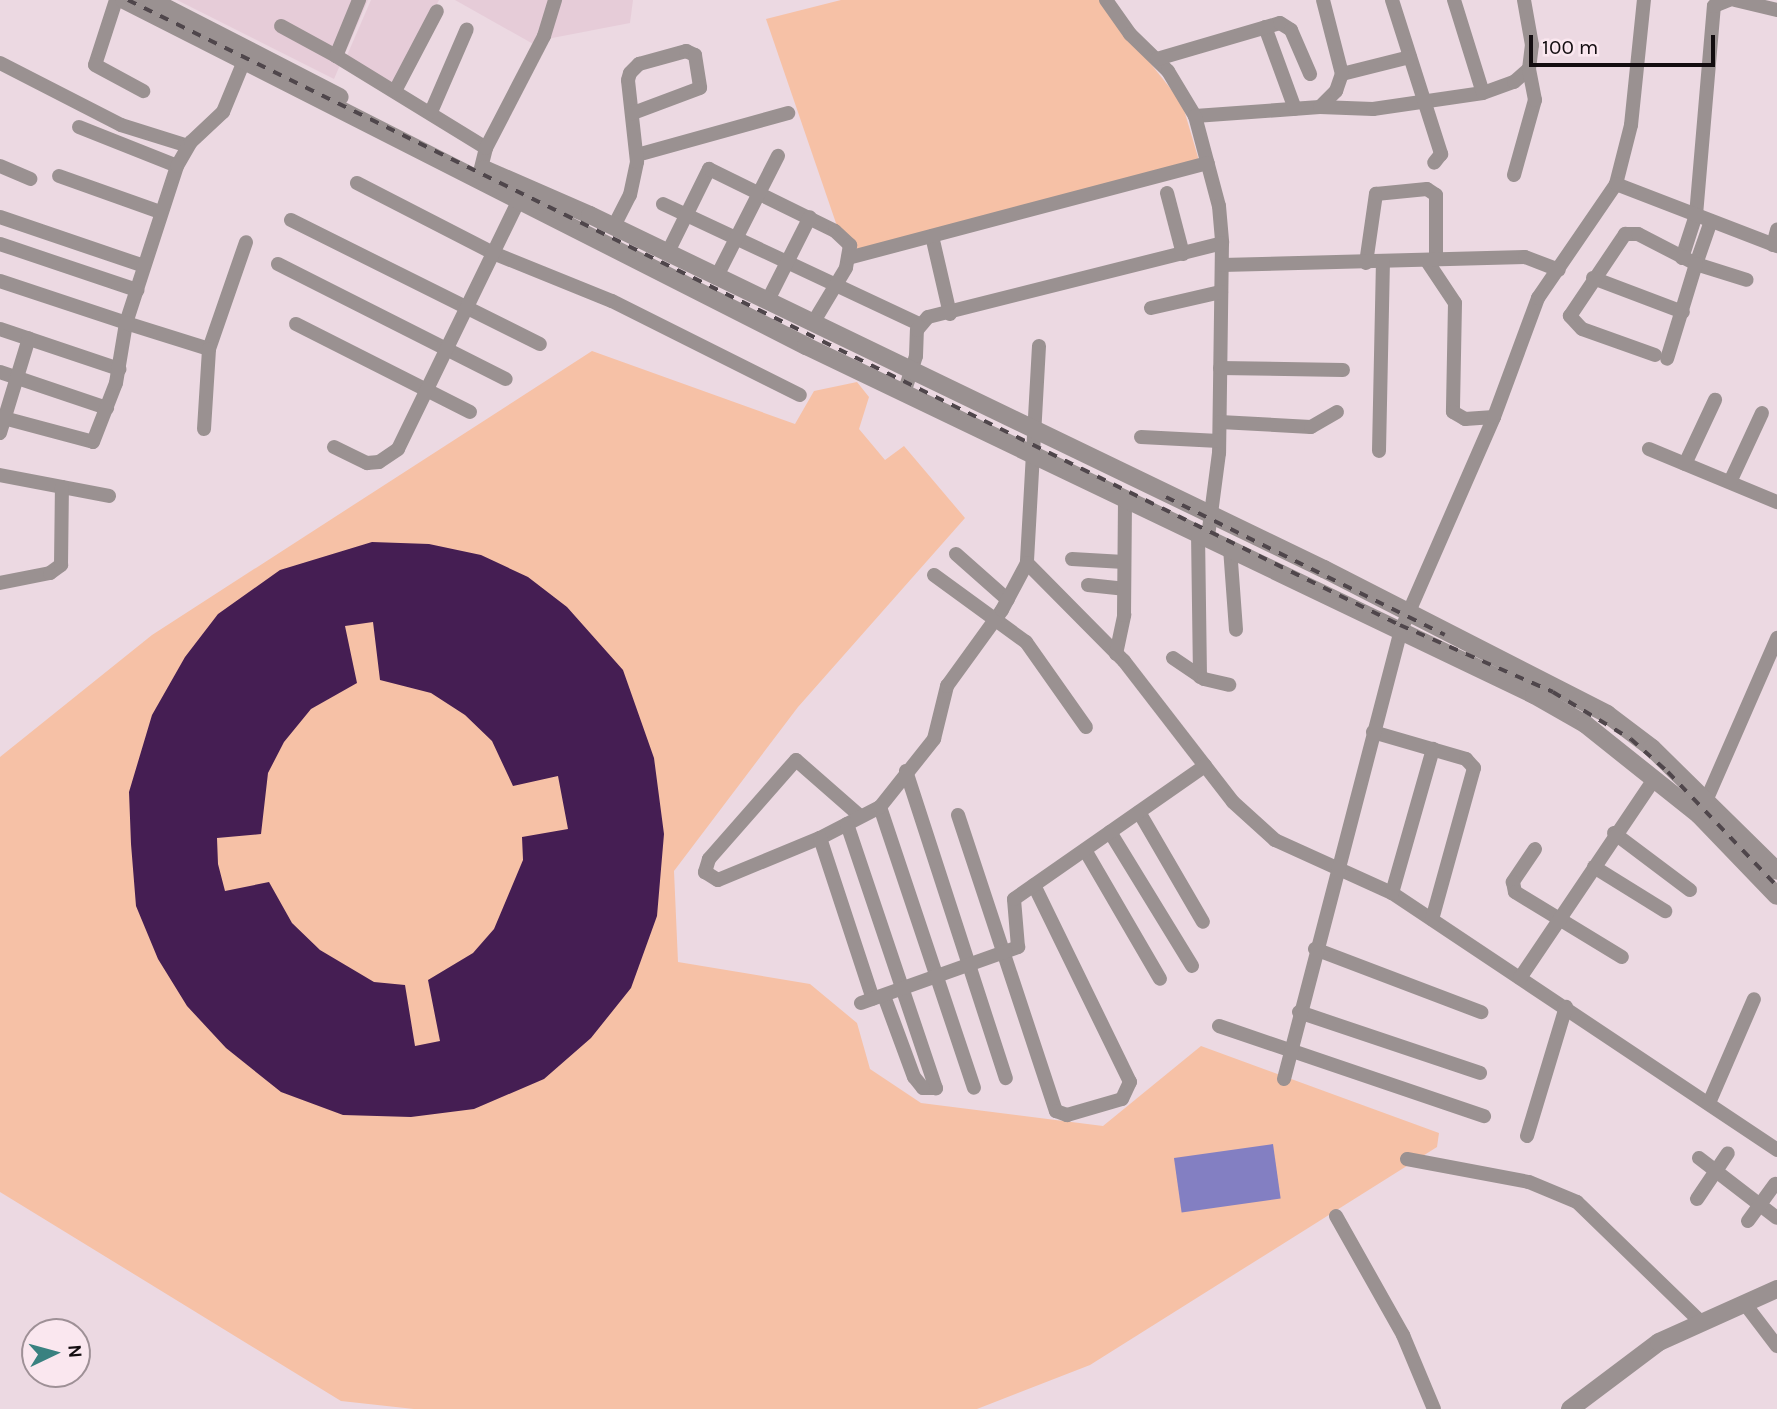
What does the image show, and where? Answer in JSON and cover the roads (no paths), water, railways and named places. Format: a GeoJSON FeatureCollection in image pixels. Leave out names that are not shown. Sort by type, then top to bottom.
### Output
{"type":"FeatureCollection","features":[{"type":"Feature","properties":{"kind":"street"},"geometry":{"type":"LineString","coordinates":[[116,0],[95,65],[143,91]]}},
{"type":"Feature","properties":{"kind":"street"},"geometry":{"type":"LineString","coordinates":[[124,0],[244,61],[522,194],[904,393],[1401,630],[1585,724],[1654,779],[1703,807],[1777,897]]}},
{"type":"Feature","properties":{"kind":"street"},"geometry":{"type":"LineString","coordinates":[[151,0],[480,174]]}},
{"type":"Feature","properties":{"kind":"street"},"geometry":{"type":"LineString","coordinates":[[335,56],[359,0]]}},
{"type":"Feature","properties":{"kind":"street"},"geometry":{"type":"LineString","coordinates":[[480,174],[486,148],[544,36],[555,0]]}},
{"type":"Feature","properties":{"kind":"street"},"geometry":{"type":"LineString","coordinates":[[1107,0],[1130,34],[1157,59],[1195,116],[1208,163],[1223,243],[1220,442],[1211,516],[1203,535],[1200,677]]}},
{"type":"Feature","properties":{"kind":"street"},"geometry":{"type":"LineString","coordinates":[[1320,107],[1336,91],[1342,74],[1323,0]]}},
{"type":"Feature","properties":{"kind":"street"},"geometry":{"type":"LineString","coordinates":[[1392,0],[1441,154],[1434,163]]}},
{"type":"Feature","properties":{"kind":"street"},"geometry":{"type":"LineString","coordinates":[[1454,0],[1483,93]]}},
{"type":"Feature","properties":{"kind":"street"},"geometry":{"type":"LineString","coordinates":[[1514,174],[1535,100],[1529,69],[1532,45],[1524,0]]}},
{"type":"Feature","properties":{"kind":"street"},"geometry":{"type":"LineString","coordinates":[[1284,1079],[1315,949],[1401,630],[1494,417],[1530,312],[1616,184],[1630,125],[1644,0]]}},
{"type":"Feature","properties":{"kind":"street"},"geometry":{"type":"LineString","coordinates":[[1682,258],[1696,215],[1714,6],[1729,0]]}},
{"type":"Feature","properties":{"kind":"street"},"geometry":{"type":"LineString","coordinates":[[1735,0],[1777,10]]}},
{"type":"Feature","properties":{"kind":"street"},"geometry":{"type":"LineString","coordinates":[[395,91],[437,11]]}},
{"type":"Feature","properties":{"kind":"street"},"geometry":{"type":"LineString","coordinates":[[1157,59],[1280,23],[1291,30],[1310,74]]}},
{"type":"Feature","properties":{"kind":"street"},"geometry":{"type":"LineString","coordinates":[[281,26],[395,91],[486,148]]}},
{"type":"Feature","properties":{"kind":"street"},"geometry":{"type":"LineString","coordinates":[[1265,27],[1295,109]]}},
{"type":"Feature","properties":{"kind":"street"},"geometry":{"type":"LineString","coordinates":[[430,112],[467,29]]}},
{"type":"Feature","properties":{"kind":"street"},"geometry":{"type":"LineString","coordinates":[[614,226],[634,181],[637,155],[633,113],[632,68],[686,51],[695,54],[700,88],[633,113]]}},
{"type":"Feature","properties":{"kind":"street"},"geometry":{"type":"LineString","coordinates":[[1342,74],[1410,57]]}},
{"type":"Feature","properties":{"kind":"street"},"geometry":{"type":"LineString","coordinates":[[29,338],[1,423],[88,443],[97,438],[119,369],[126,323],[177,166],[188,146],[223,112],[244,61]]}},
{"type":"Feature","properties":{"kind":"street"},"geometry":{"type":"LineString","coordinates":[[0,63],[121,125],[188,146]]}},
{"type":"Feature","properties":{"kind":"street"},"geometry":{"type":"LineString","coordinates":[[1195,116],[1425,103],[1483,93],[1514,82],[1529,69]]}},
{"type":"Feature","properties":{"kind":"street"},"geometry":{"type":"LineString","coordinates":[[637,155],[788,113]]}},
{"type":"Feature","properties":{"kind":"street"},"geometry":{"type":"LineString","coordinates":[[79,127],[177,166]]}},
{"type":"Feature","properties":{"kind":"street"},"geometry":{"type":"LineString","coordinates":[[716,278],[761,195],[778,156]]}},
{"type":"Feature","properties":{"kind":"street"},"geometry":{"type":"LineString","coordinates":[[848,258],[1208,163]]}},
{"type":"Feature","properties":{"kind":"street"},"geometry":{"type":"LineString","coordinates":[[0,166],[30,180]]}},
{"type":"Feature","properties":{"kind":"street"},"geometry":{"type":"LineString","coordinates":[[667,254],[709,169],[810,217],[850,245],[848,258],[836,285],[813,323]]}},
{"type":"Feature","properties":{"kind":"street"},"geometry":{"type":"LineString","coordinates":[[59,176],[160,212]]}},
{"type":"Feature","properties":{"kind":"street"},"geometry":{"type":"LineString","coordinates":[[357,183],[493,253],[612,301],[800,395]]}},
{"type":"Feature","properties":{"kind":"street"},"geometry":{"type":"LineString","coordinates":[[1616,184],[1775,246],[1777,230]]}},
{"type":"Feature","properties":{"kind":"street"},"geometry":{"type":"LineString","coordinates":[[1366,263],[1376,194],[1427,189],[1436,195],[1432,261],[1455,303],[1453,412],[1465,419],[1494,417]]}},
{"type":"Feature","properties":{"kind":"street"},"geometry":{"type":"LineString","coordinates":[[1167,193],[1183,254]]}},
{"type":"Feature","properties":{"kind":"street"},"geometry":{"type":"LineString","coordinates":[[522,194],[614,226],[716,278],[1409,611],[1606,714],[1703,807],[1777,871]]}},
{"type":"Feature","properties":{"kind":"street"},"geometry":{"type":"LineString","coordinates":[[334,447],[367,463],[393,455],[522,194]]}},
{"type":"Feature","properties":{"kind":"street"},"geometry":{"type":"LineString","coordinates":[[663,204],[919,324],[1223,243]]}},
{"type":"Feature","properties":{"kind":"street"},"geometry":{"type":"LineString","coordinates":[[0,217],[144,266]]}},
{"type":"Feature","properties":{"kind":"street"},"geometry":{"type":"LineString","coordinates":[[767,302],[810,217]]}},
{"type":"Feature","properties":{"kind":"street"},"geometry":{"type":"LineString","coordinates":[[291,220],[468,304],[540,344]]}},
{"type":"Feature","properties":{"kind":"street"},"geometry":{"type":"LineString","coordinates":[[1711,221],[1696,264],[1683,312],[1661,357],[1574,324],[1570,316],[1625,234],[1638,234],[1696,264],[1746,280]]}},
{"type":"Feature","properties":{"kind":"street"},"geometry":{"type":"LineString","coordinates":[[932,236],[950,314]]}},
{"type":"Feature","properties":{"kind":"street"},"geometry":{"type":"LineString","coordinates":[[204,429],[209,349],[246,242]]}},
{"type":"Feature","properties":{"kind":"street"},"geometry":{"type":"LineString","coordinates":[[0,244],[137,290]]}},
{"type":"Feature","properties":{"kind":"street"},"geometry":{"type":"LineString","coordinates":[[1222,265],[1525,257],[1559,270]]}},
{"type":"Feature","properties":{"kind":"street"},"geometry":{"type":"LineString","coordinates":[[1379,451],[1383,262]]}},
{"type":"Feature","properties":{"kind":"street"},"geometry":{"type":"LineString","coordinates":[[278,264],[506,379]]}},
{"type":"Feature","properties":{"kind":"street"},"geometry":{"type":"LineString","coordinates":[[1593,278],[1683,312]]}},
{"type":"Feature","properties":{"kind":"street"},"geometry":{"type":"LineString","coordinates":[[0,281],[209,349]]}},
{"type":"Feature","properties":{"kind":"street"},"geometry":{"type":"LineString","coordinates":[[1151,308],[1221,292]]}},
{"type":"Feature","properties":{"kind":"street"},"geometry":{"type":"LineString","coordinates":[[296,324],[470,412]]}},
{"type":"Feature","properties":{"kind":"street"},"geometry":{"type":"LineString","coordinates":[[904,393],[912,372],[919,324]]}},
{"type":"Feature","properties":{"kind":"street"},"geometry":{"type":"LineString","coordinates":[[0,329],[119,369]]}},
{"type":"Feature","properties":{"kind":"street"},"geometry":{"type":"LineString","coordinates":[[820,838],[873,999],[914,1077],[930,1090],[938,1084],[853,820],[796,760],[709,859],[705,872],[718,880],[820,838],[853,820],[880,807],[934,739],[947,685],[1008,600],[1027,563],[1029,452],[1039,346]]}},
{"type":"Feature","properties":{"kind":"street"},"geometry":{"type":"LineString","coordinates":[[1220,368],[1343,370]]}},
{"type":"Feature","properties":{"kind":"street"},"geometry":{"type":"LineString","coordinates":[[0,372],[107,408]]}},
{"type":"Feature","properties":{"kind":"street"},"geometry":{"type":"LineString","coordinates":[[1685,464],[1715,400]]}},
{"type":"Feature","properties":{"kind":"street"},"geometry":{"type":"LineString","coordinates":[[1220,422],[1311,427],[1337,412]]}},
{"type":"Feature","properties":{"kind":"street"},"geometry":{"type":"LineString","coordinates":[[1730,482],[1762,413]]}},
{"type":"Feature","properties":{"kind":"street"},"geometry":{"type":"LineString","coordinates":[[1141,437],[1220,442]]}},
{"type":"Feature","properties":{"kind":"street"},"geometry":{"type":"LineString","coordinates":[[1649,449],[1776,500]]}},
{"type":"Feature","properties":{"kind":"street"},"geometry":{"type":"LineString","coordinates":[[0,475],[109,496]]}},
{"type":"Feature","properties":{"kind":"street"},"geometry":{"type":"LineString","coordinates":[[0,583],[50,573],[61,565],[62,487]]}},
{"type":"Feature","properties":{"kind":"street"},"geometry":{"type":"LineString","coordinates":[[1116,654],[1124,589],[1125,498]]}},
{"type":"Feature","properties":{"kind":"street"},"geometry":{"type":"LineString","coordinates":[[1230,548],[1236,630]]}},
{"type":"Feature","properties":{"kind":"street"},"geometry":{"type":"LineString","coordinates":[[956,554],[1008,600]]}},
{"type":"Feature","properties":{"kind":"street"},"geometry":{"type":"LineString","coordinates":[[1072,559],[1124,562]]}},
{"type":"Feature","properties":{"kind":"street"},"geometry":{"type":"LineString","coordinates":[[1027,563],[1116,654],[1205,766],[1275,840],[1392,893],[1777,1150]]}},
{"type":"Feature","properties":{"kind":"street"},"geometry":{"type":"LineString","coordinates":[[934,575],[996,618],[1036,653],[1086,727]]}},
{"type":"Feature","properties":{"kind":"street"},"geometry":{"type":"LineString","coordinates":[[1088,585],[1124,589]]}},
{"type":"Feature","properties":{"kind":"street"},"geometry":{"type":"LineString","coordinates":[[1703,807],[1777,638]]}},
{"type":"Feature","properties":{"kind":"street"},"geometry":{"type":"LineString","coordinates":[[1173,658],[1200,677],[1229,685]]}},
{"type":"Feature","properties":{"kind":"street"},"geometry":{"type":"LineString","coordinates":[[1373,732],[1466,759],[1474,768],[1432,919]]}},
{"type":"Feature","properties":{"kind":"street"},"geometry":{"type":"LineString","coordinates":[[1392,893],[1433,749]]}},
{"type":"Feature","properties":{"kind":"street"},"geometry":{"type":"LineString","coordinates":[[873,999],[1005,956],[1020,943],[1012,903],[1205,766]]}},
{"type":"Feature","properties":{"kind":"street"},"geometry":{"type":"LineString","coordinates":[[906,771],[1006,1078]]}},
{"type":"Feature","properties":{"kind":"street"},"geometry":{"type":"LineString","coordinates":[[1520,978],[1614,833],[1654,779]]}},
{"type":"Feature","properties":{"kind":"street"},"geometry":{"type":"LineString","coordinates":[[880,807],[974,1088]]}},
{"type":"Feature","properties":{"kind":"street"},"geometry":{"type":"LineString","coordinates":[[1139,812],[1202,922]]}},
{"type":"Feature","properties":{"kind":"street"},"geometry":{"type":"LineString","coordinates":[[958,815],[1056,1111],[1067,1115],[1127,1096],[1126,1070],[1034,885]]}},
{"type":"Feature","properties":{"kind":"street"},"geometry":{"type":"LineString","coordinates":[[1110,832],[1192,966]]}},
{"type":"Feature","properties":{"kind":"street"},"geometry":{"type":"LineString","coordinates":[[1614,833],[1690,890]]}},
{"type":"Feature","properties":{"kind":"street"},"geometry":{"type":"LineString","coordinates":[[1535,849],[1513,889],[1622,957]]}},
{"type":"Feature","properties":{"kind":"street"},"geometry":{"type":"LineString","coordinates":[[1085,850],[1160,979]]}},
{"type":"Feature","properties":{"kind":"street"},"geometry":{"type":"LineString","coordinates":[[1594,867],[1665,911]]}},
{"type":"Feature","properties":{"kind":"street"},"geometry":{"type":"LineString","coordinates":[[1315,949],[1481,1012]]}},
{"type":"Feature","properties":{"kind":"street"},"geometry":{"type":"LineString","coordinates":[[1709,1103],[1754,999]]}},
{"type":"Feature","properties":{"kind":"street"},"geometry":{"type":"LineString","coordinates":[[1527,1136],[1566,1007]]}},
{"type":"Feature","properties":{"kind":"street"},"geometry":{"type":"LineString","coordinates":[[1299,1012],[1480,1073]]}},
{"type":"Feature","properties":{"kind":"street"},"geometry":{"type":"LineString","coordinates":[[1219,1026],[1485,1116]]}},
{"type":"Feature","properties":{"kind":"street"},"geometry":{"type":"LineString","coordinates":[[1697,1199],[1728,1153]]}},
{"type":"Feature","properties":{"kind":"street"},"geometry":{"type":"LineString","coordinates":[[1699,1158],[1777,1218]]}},
{"type":"Feature","properties":{"kind":"street"},"geometry":{"type":"LineString","coordinates":[[1407,1159],[1529,1182],[1577,1202],[1701,1322]]}},
{"type":"Feature","properties":{"kind":"street"},"geometry":{"type":"LineString","coordinates":[[1748,1221],[1775,1184]]}},
{"type":"Feature","properties":{"kind":"street"},"geometry":{"type":"LineString","coordinates":[[1336,1216],[1404,1335],[1434,1409]]}},
{"type":"Feature","properties":{"kind":"street"},"geometry":{"type":"LineString","coordinates":[[1570,1409],[1659,1342],[1777,1289]]}},
{"type":"Feature","properties":{"kind":"street"},"geometry":{"type":"LineString","coordinates":[[1745,1304],[1777,1346]]}},
{"type":"Feature","properties":{"kind":"railway"},"geometry":{"type":"LineString","coordinates":[[128,0],[1400,625],[1553,692],[1631,739],[1668,772],[1777,886]]}},
{"type":"Feature","properties":{"kind":"railway"},"geometry":{"type":"LineString","coordinates":[[1166,497],[1445,635]]}}]}
